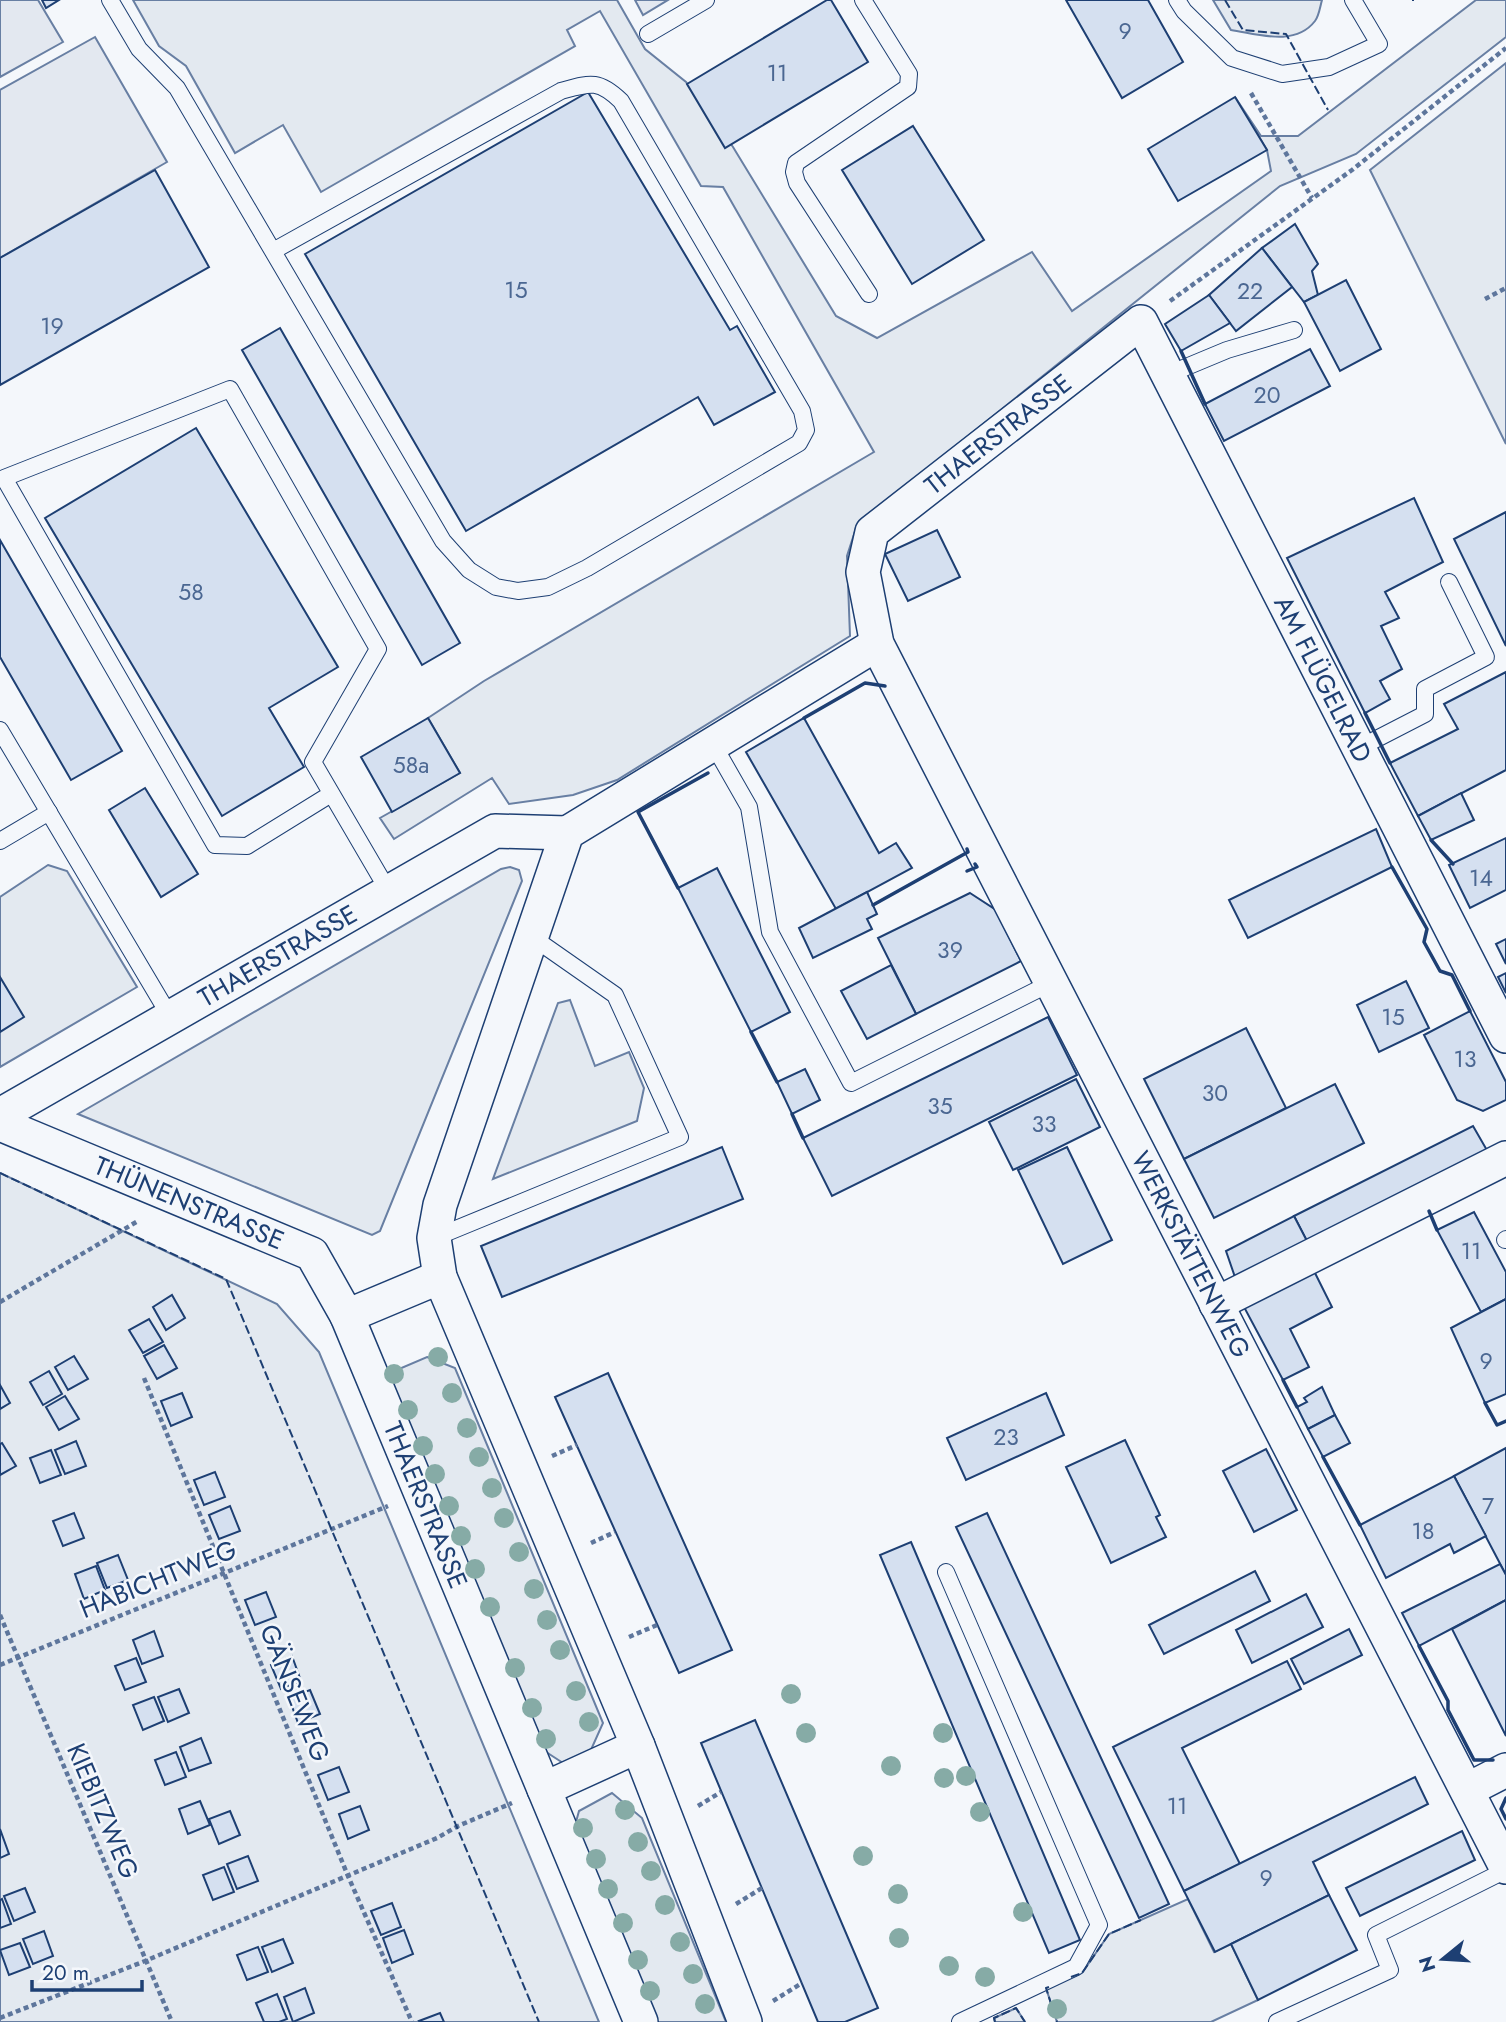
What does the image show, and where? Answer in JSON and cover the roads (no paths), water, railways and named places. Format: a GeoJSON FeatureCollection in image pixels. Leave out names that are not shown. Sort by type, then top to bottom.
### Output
{"type":"FeatureCollection","features":[{"type":"Feature","properties":{"kind":"street","name":"AM FLÜGELRAD"},"geometry":{"type":"LineString","coordinates":[[1140,322],[1506,1036]]}},
{"type":"Feature","properties":{"kind":"street","name":"THAERSTRASSE"},"geometry":{"type":"LineString","coordinates":[[877,644],[863,572],[872,532],[1140,322]]}},
{"type":"Feature","properties":{"kind":"street"},"geometry":{"type":"LineString","coordinates":[[757,2012],[638,1746],[440,1278],[435,1238],[440,1205],[567,833],[877,644]]}},
{"type":"Feature","properties":{"kind":"street","name":"WERKSTÄTTENWEG"},"geometry":{"type":"LineString","coordinates":[[877,644],[1506,1868]]}},
{"type":"Feature","properties":{"kind":"street","name":"THAERSTRASSE"},"geometry":{"type":"LineString","coordinates":[[0,1115],[495,831],[567,833]]}},
{"type":"Feature","properties":{"kind":"street","name":"THÜNENSTRASSE"},"geometry":{"type":"LineString","coordinates":[[0,1125],[312,1254],[347,1316]]}},
{"type":"Feature","properties":{"kind":"street"},"geometry":{"type":"LineString","coordinates":[[1216,1304],[1506,1158]]}},
{"type":"Feature","properties":{"kind":"street"},"geometry":{"type":"LineString","coordinates":[[347,1316],[440,1278]]}},
{"type":"Feature","properties":{"kind":"street","name":"THAERSTRASSE"},"geometry":{"type":"LineString","coordinates":[[347,1316],[641,2022]]}},
{"type":"Feature","properties":{"kind":"street"},"geometry":{"type":"LineString","coordinates":[[544,1789],[638,1746]]}},
{"type":"Feature","properties":{"kind":"street"},"geometry":{"type":"LineString","coordinates":[[1467,1790],[1506,1770]]}},
{"type":"Feature","properties":{"kind":"lane"},"geometry":{"type":"LineString","coordinates":[[110,0],[139,49],[177,88],[443,541],[469,570],[496,587],[518,591],[548,587],[587,568],[799,443],[806,430],[802,411],[621,101],[607,88],[588,84],[561,92],[274,251]]}},
{"type":"Feature","properties":{"kind":"lane"},"geometry":{"type":"LineString","coordinates":[[648,34],[706,0]]}},
{"type":"Feature","properties":{"kind":"lane"},"geometry":{"type":"LineString","coordinates":[[863,0],[909,74],[908,87],[796,163],[794,172],[796,183],[869,294]]}},
{"type":"Feature","properties":{"kind":"lane"},"geometry":{"type":"LineString","coordinates":[[1177,0],[1184,11],[1231,58],[1282,74],[1329,67],[1379,44],[1353,0]]}},
{"type":"Feature","properties":{"kind":"lane"},"geometry":{"type":"LineString","coordinates":[[1167,375],[1227,350],[1294,330]]}},
{"type":"Feature","properties":{"kind":"lane"},"geometry":{"type":"LineString","coordinates":[[331,794],[247,846],[215,845],[4,478],[230,389],[378,649],[313,762],[389,892]]}},
{"type":"Feature","properties":{"kind":"lane"},"geometry":{"type":"LineString","coordinates":[[1359,748],[1425,715],[1425,689],[1486,657],[1449,582]]}},
{"type":"Feature","properties":{"kind":"lane"},"geometry":{"type":"LineString","coordinates":[[0,730],[171,1018]]}},
{"type":"Feature","properties":{"kind":"lane"},"geometry":{"type":"LineString","coordinates":[[713,744],[749,807],[770,932],[851,1083],[1051,983]]}},
{"type":"Feature","properties":{"kind":"lane"},"geometry":{"type":"LineString","coordinates":[[0,841],[49,812]]}},
{"type":"Feature","properties":{"kind":"lane"},"geometry":{"type":"LineString","coordinates":[[435,1238],[680,1137],[615,995],[532,937]]}},
{"type":"Feature","properties":{"kind":"lane"},"geometry":{"type":"LineString","coordinates":[[946,1572],[1099,1925],[1076,1967],[960,2022]]}},
{"type":"Feature","properties":{"kind":"lane"},"geometry":{"type":"LineString","coordinates":[[1277,2022],[1390,1970],[1376,1935],[1506,1868]]}}]}
